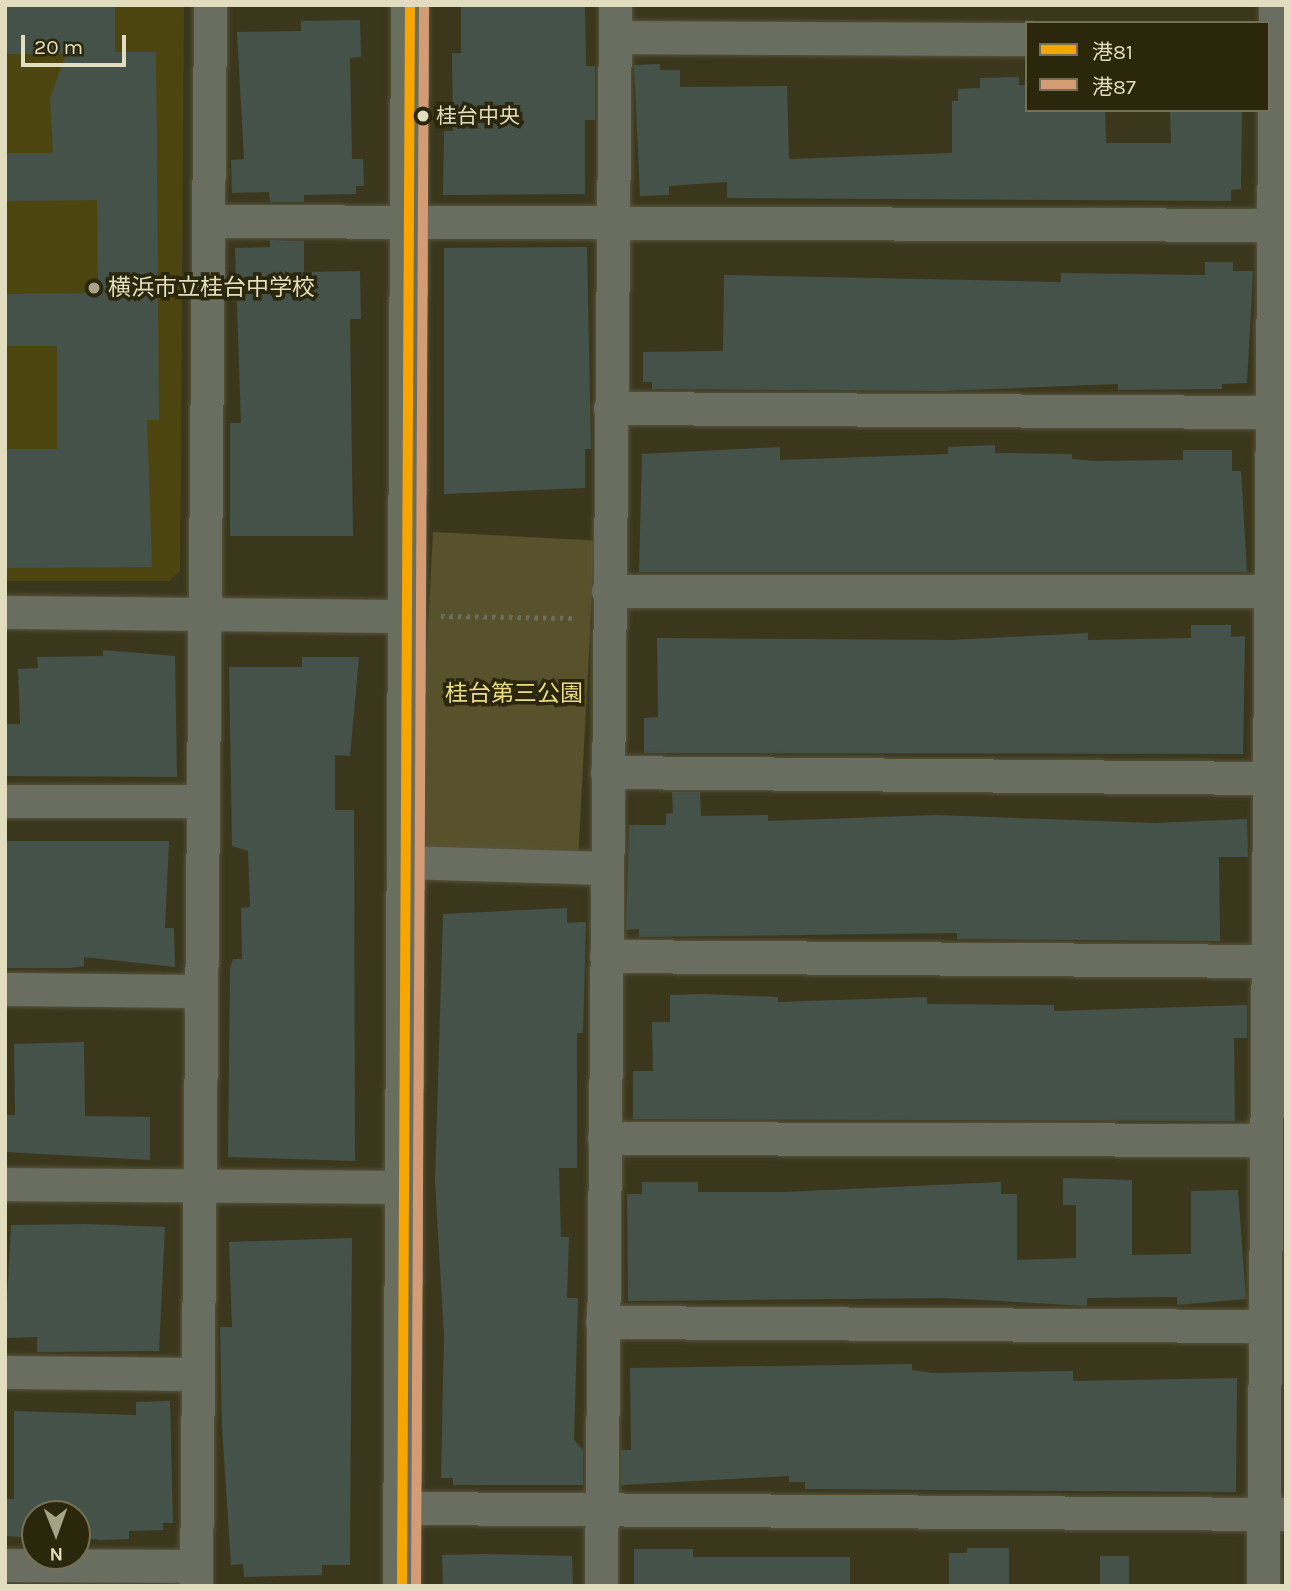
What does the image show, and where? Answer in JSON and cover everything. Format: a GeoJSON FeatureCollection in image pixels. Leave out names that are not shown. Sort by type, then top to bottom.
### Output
{"type":"FeatureCollection","features":[{"type":"Feature","properties":{"kind":"street"},"geometry":{"type":"LineString","coordinates":[[5,1565],[196,1576],[210,5]]}},
{"type":"Feature","properties":{"kind":"street"},"geometry":{"type":"LineString","coordinates":[[402,1586],[405,219],[410,5]]}},
{"type":"Feature","properties":{"kind":"street"},"geometry":{"type":"LineString","coordinates":[[1263,1586],[1275,1514],[1265,1326],[1268,961],[1277,871],[1269,778],[1272,412],[1280,225],[1272,40],[1275,5]]}},
{"type":"Feature","properties":{"kind":"street"},"geometry":{"type":"LineString","coordinates":[[601,1586],[611,222],[615,21],[1025,39]]}},
{"type":"Feature","properties":{"kind":"street"},"geometry":{"type":"LineString","coordinates":[[208,221],[405,219],[1280,225]]}},
{"type":"Feature","properties":{"kind":"street"},"geometry":{"type":"LineString","coordinates":[[610,408],[1272,412]]}},
{"type":"Feature","properties":{"kind":"street"},"geometry":{"type":"LineString","coordinates":[[608,605],[1270,591]]}},
{"type":"Feature","properties":{"kind":"street"},"geometry":{"type":"LineString","coordinates":[[5,612],[404,615]]}},
{"type":"Feature","properties":{"kind":"street"},"geometry":{"type":"LineString","coordinates":[[607,772],[1269,778]]}},
{"type":"Feature","properties":{"kind":"street"},"geometry":{"type":"LineString","coordinates":[[5,801],[203,801]]}},
{"type":"Feature","properties":{"kind":"street"},"geometry":{"type":"LineString","coordinates":[[403,862],[606,868]]}},
{"type":"Feature","properties":{"kind":"street"},"geometry":{"type":"LineString","coordinates":[[606,956],[1268,961]]}},
{"type":"Feature","properties":{"kind":"street"},"geometry":{"type":"LineString","coordinates":[[5,989],[201,990]]}},
{"type":"Feature","properties":{"kind":"street"},"geometry":{"type":"LineString","coordinates":[[604,1138],[1266,1140]]}},
{"type":"Feature","properties":{"kind":"street"},"geometry":{"type":"LineString","coordinates":[[5,1184],[401,1187]]}},
{"type":"Feature","properties":{"kind":"street"},"geometry":{"type":"LineString","coordinates":[[603,1322],[1265,1326]]}},
{"type":"Feature","properties":{"kind":"street"},"geometry":{"type":"LineString","coordinates":[[5,1372],[197,1374]]}},
{"type":"Feature","properties":{"kind":"street"},"geometry":{"type":"LineString","coordinates":[[402,1508],[1275,1514]]}},
{"type":"Feature","properties":{"kind":"path"},"geometry":{"type":"LineString","coordinates":[[404,615],[608,605]]}},
{"type":"Feature","properties":{"kind":"shaded area","name":"横浜市立桂台中学校"},"geometry":{"type":"Polygon","coordinates":[[[5,5],[184,5],[180,571],[169,581],[5,581],[5,5]]]}},
{"type":"Feature","properties":{"kind":"green space","name":"桂台第三公園"},"geometry":{"type":"Polygon","coordinates":[[[433,532],[595,540],[578,857],[416,849],[433,532]]]}},
{"type":"Feature","properties":{"kind":"building","name":"横浜市立桂台中学校"},"geometry":{"type":"Polygon","coordinates":[[[5,5],[115,5],[115,52],[156,52],[159,420],[147,420],[152,567],[5,568],[5,449],[57,449],[57,346],[5,346],[5,294],[98,293],[97,200],[5,201],[5,153],[53,153],[50,98],[66,54],[5,54],[5,5]]]}},
{"type":"Feature","properties":{"kind":"building"},"geometry":{"type":"Polygon","coordinates":[[[461,5],[585,5],[586,66],[595,66],[595,120],[585,120],[585,194],[443,195],[444,131],[453,131],[452,53],[461,53],[461,5]]]}},
{"type":"Feature","properties":{"kind":"building"},"geometry":{"type":"Polygon","coordinates":[[[360,20],[361,57],[350,58],[352,159],[363,159],[364,186],[356,186],[356,194],[304,195],[304,202],[270,202],[269,192],[232,193],[231,160],[244,159],[237,32],[301,31],[301,21],[360,20]]]}},
{"type":"Feature","properties":{"kind":"building"},"geometry":{"type":"Polygon","coordinates":[[[660,64],[660,70],[680,70],[680,87],[787,86],[789,159],[952,153],[952,101],[958,101],[958,89],[980,88],[980,78],[1019,77],[1019,85],[1025,85],[1025,112],[1105,112],[1106,143],[1171,143],[1170,112],[1242,112],[1241,189],[1231,190],[1231,201],[727,198],[727,182],[669,186],[669,195],[640,196],[634,65],[660,64]]]}},
{"type":"Feature","properties":{"kind":"building"},"geometry":{"type":"Polygon","coordinates":[[[270,240],[304,241],[304,272],[360,271],[361,319],[350,319],[353,536],[230,536],[230,423],[241,423],[235,248],[270,247],[270,240]]]}},
{"type":"Feature","properties":{"kind":"building"},"geometry":{"type":"Polygon","coordinates":[[[587,247],[591,449],[585,449],[585,488],[444,494],[444,248],[587,247]]]}},
{"type":"Feature","properties":{"kind":"building"},"geometry":{"type":"Polygon","coordinates":[[[1205,262],[1233,262],[1233,271],[1253,271],[1247,383],[1222,384],[1222,389],[1118,390],[1118,384],[941,391],[652,389],[652,382],[643,382],[643,352],[723,351],[724,275],[1061,282],[1061,273],[1205,275],[1205,262]]]}},
{"type":"Feature","properties":{"kind":"building"},"geometry":{"type":"Polygon","coordinates":[[[995,445],[995,453],[1072,454],[1072,459],[1095,461],[1183,460],[1183,450],[1232,450],[1232,471],[1241,471],[1247,572],[639,572],[642,454],[780,447],[780,460],[948,454],[948,447],[995,445]]]}},
{"type":"Feature","properties":{"kind":"building"},"geometry":{"type":"Polygon","coordinates":[[[1191,625],[1231,625],[1231,637],[1245,636],[1243,754],[644,753],[644,718],[658,717],[657,638],[952,640],[1088,633],[1088,640],[1191,638],[1191,625]]]}},
{"type":"Feature","properties":{"kind":"building"},"geometry":{"type":"Polygon","coordinates":[[[103,650],[175,656],[177,777],[5,776],[5,724],[20,724],[18,669],[38,668],[37,657],[103,656],[103,650]]]}},
{"type":"Feature","properties":{"kind":"building"},"geometry":{"type":"Polygon","coordinates":[[[302,657],[359,657],[350,756],[335,755],[335,810],[354,810],[355,1161],[228,1157],[230,968],[233,959],[242,959],[241,908],[250,907],[248,851],[232,846],[229,667],[302,667],[302,657]]]}},
{"type":"Feature","properties":{"kind":"building"},"geometry":{"type":"Polygon","coordinates":[[[672,792],[700,792],[701,816],[768,815],[768,821],[936,815],[1155,823],[1247,819],[1248,857],[1219,857],[1220,941],[957,939],[957,933],[639,937],[639,929],[626,930],[629,825],[666,825],[666,814],[673,813],[672,792]]]}},
{"type":"Feature","properties":{"kind":"building"},"geometry":{"type":"Polygon","coordinates":[[[5,841],[169,841],[165,928],[174,928],[175,967],[84,957],[84,966],[71,968],[5,968],[5,841]]]}},
{"type":"Feature","properties":{"kind":"building"},"geometry":{"type":"Polygon","coordinates":[[[567,908],[567,923],[586,922],[583,1033],[577,1033],[577,1168],[559,1168],[561,1237],[569,1237],[567,1298],[578,1298],[574,1440],[583,1450],[583,1485],[453,1485],[453,1478],[441,1478],[444,1336],[435,1181],[443,914],[567,908]]]}},
{"type":"Feature","properties":{"kind":"building"},"geometry":{"type":"Polygon","coordinates":[[[670,995],[778,997],[778,1002],[927,997],[927,1004],[1054,1005],[1054,1011],[1247,1005],[1247,1038],[1234,1038],[1235,1121],[633,1119],[633,1071],[653,1071],[652,1022],[670,1022],[670,995]]]}},
{"type":"Feature","properties":{"kind":"building"},"geometry":{"type":"Polygon","coordinates":[[[84,1042],[85,1116],[150,1117],[150,1160],[5,1152],[5,1115],[15,1115],[14,1044],[84,1042]]]}},
{"type":"Feature","properties":{"kind":"building"},"geometry":{"type":"Polygon","coordinates":[[[1063,1178],[1132,1180],[1132,1255],[1191,1254],[1191,1191],[1238,1190],[1246,1299],[1177,1305],[1177,1297],[1087,1298],[1087,1306],[945,1298],[628,1301],[627,1194],[642,1194],[642,1182],[698,1182],[698,1192],[785,1192],[1001,1182],[1001,1194],[1017,1194],[1017,1260],[1076,1258],[1076,1205],[1063,1205],[1063,1178]]]}},
{"type":"Feature","properties":{"kind":"building"},"geometry":{"type":"Polygon","coordinates":[[[11,1225],[165,1227],[159,1351],[37,1352],[37,1337],[5,1338],[11,1225]]]}},
{"type":"Feature","properties":{"kind":"building"},"geometry":{"type":"Polygon","coordinates":[[[352,1238],[350,1565],[322,1565],[322,1575],[244,1577],[243,1564],[231,1565],[222,1427],[220,1327],[232,1327],[229,1242],[352,1238]]]}},
{"type":"Feature","properties":{"kind":"building"},"geometry":{"type":"Polygon","coordinates":[[[912,1364],[912,1370],[933,1373],[1073,1371],[1073,1381],[1237,1378],[1236,1492],[805,1489],[805,1482],[789,1482],[789,1476],[621,1485],[621,1450],[631,1450],[630,1368],[912,1364]]]}},
{"type":"Feature","properties":{"kind":"building"},"geometry":{"type":"Polygon","coordinates":[[[170,1401],[173,1523],[163,1523],[163,1530],[129,1531],[129,1539],[91,1539],[91,1500],[21,1500],[21,1537],[5,1536],[5,1499],[14,1499],[14,1411],[136,1415],[136,1402],[170,1401]]]}},
{"type":"Feature","properties":{"kind":"building"},"geometry":{"type":"Polygon","coordinates":[[[967,1548],[1009,1548],[1009,1586],[949,1586],[949,1553],[967,1553],[967,1548]]]}},
{"type":"Feature","properties":{"kind":"building"},"geometry":{"type":"Polygon","coordinates":[[[634,1549],[693,1549],[693,1557],[850,1557],[850,1586],[634,1586],[634,1549]]]}},
{"type":"Feature","properties":{"kind":"building"},"geometry":{"type":"Polygon","coordinates":[[[442,1555],[572,1556],[573,1586],[443,1586],[442,1555]]]}},
{"type":"Feature","properties":{"kind":"building"},"geometry":{"type":"Polygon","coordinates":[[[1100,1556],[1129,1556],[1129,1586],[1100,1586],[1100,1556]]]}},
{"type":"Feature","properties":{"kind":"transit line","name":"港81"},"geometry":{"type":"LineString","coordinates":[[402,1586],[410,5]]}},
{"type":"Feature","properties":{"kind":"transit line","name":"港87"},"geometry":{"type":"LineString","coordinates":[[416,1586],[424,5]]}},
{"type":"Feature","properties":{"kind":"place","name":"桂台中央"},"geometry":{"type":"Point","coordinates":[423,116]}},
{"type":"Feature","properties":{"kind":"place","name":"横浜市立桂台中学校"},"geometry":{"type":"Point","coordinates":[94,288]}}]}
